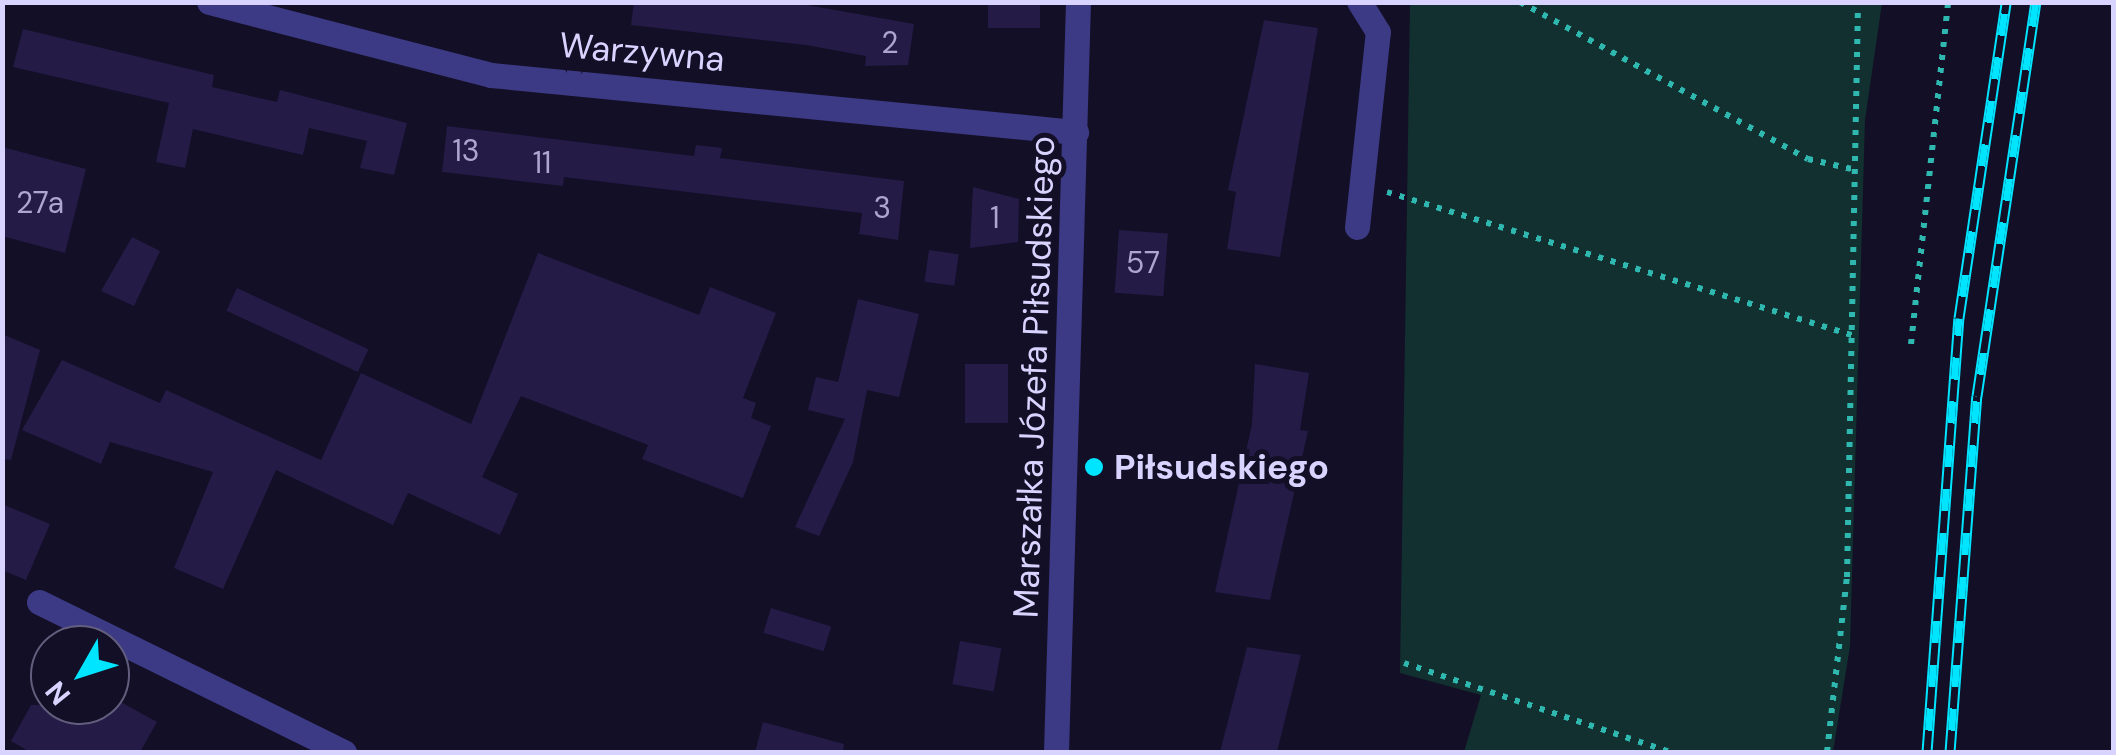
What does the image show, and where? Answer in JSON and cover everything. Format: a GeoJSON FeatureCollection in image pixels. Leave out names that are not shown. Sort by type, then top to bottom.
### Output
{"type":"FeatureCollection","features":[{"type":"Feature","properties":{"kind":"street","name":"Warzywna"},"geometry":{"type":"LineString","coordinates":[[209,2],[491,74],[1076,132]]}},
{"type":"Feature","properties":{"kind":"street","name":"Marszałka Józefa Piłsudskiego"},"geometry":{"type":"LineString","coordinates":[[1056,752],[1078,2]]}},
{"type":"Feature","properties":{"kind":"street"},"geometry":{"type":"LineString","coordinates":[[1357,227],[1378,32],[1359,2]]}},
{"type":"Feature","properties":{"kind":"street"},"geometry":{"type":"LineString","coordinates":[[39,602],[344,752]]}},
{"type":"Feature","properties":{"kind":"path"},"geometry":{"type":"LineString","coordinates":[[1520,2],[1808,159],[1852,169]]}},
{"type":"Feature","properties":{"kind":"path"},"geometry":{"type":"LineString","coordinates":[[1827,752],[1847,577],[1858,2]]}},
{"type":"Feature","properties":{"kind":"path"},"geometry":{"type":"LineString","coordinates":[[1911,344],[1948,2]]}},
{"type":"Feature","properties":{"kind":"path"},"geometry":{"type":"LineString","coordinates":[[1407,195],[1854,336]]}},
{"type":"Feature","properties":{"kind":"path"},"geometry":{"type":"LineString","coordinates":[[1404,663],[1670,752]]}},
{"type":"Feature","properties":{"kind":"green space"},"geometry":{"type":"Polygon","coordinates":[[[1410,3],[1882,3],[1865,120],[1850,646],[1833,752],[1464,752],[1481,695],[1400,673],[1410,3]]]}},
{"type":"Feature","properties":{"kind":"building"},"geometry":{"type":"Polygon","coordinates":[[[634,2],[790,2],[914,24],[908,65],[865,66],[866,56],[806,45],[631,25],[634,2]]]}},
{"type":"Feature","properties":{"kind":"building"},"geometry":{"type":"Polygon","coordinates":[[[988,2],[1040,2],[1040,28],[988,28],[988,2]]]}},
{"type":"Feature","properties":{"kind":"building"},"geometry":{"type":"Polygon","coordinates":[[[1264,20],[1318,28],[1280,257],[1227,249],[1236,192],[1228,190],[1264,20]]]}},
{"type":"Feature","properties":{"kind":"building"},"geometry":{"type":"Polygon","coordinates":[[[23,29],[214,75],[212,87],[277,102],[280,90],[407,123],[394,175],[360,168],[367,141],[309,128],[303,155],[193,129],[185,168],[156,162],[169,103],[13,67],[23,29]]]}},
{"type":"Feature","properties":{"kind":"building"},"geometry":{"type":"Polygon","coordinates":[[[447,126],[694,156],[696,145],[722,148],[720,158],[904,181],[898,240],[859,234],[862,213],[564,177],[563,186],[442,172],[447,126]]]}},
{"type":"Feature","properties":{"kind":"building"},"geometry":{"type":"Polygon","coordinates":[[[2,147],[86,169],[65,253],[2,236],[2,147]]]}},
{"type":"Feature","properties":{"kind":"building"},"geometry":{"type":"Polygon","coordinates":[[[973,187],[1019,199],[1018,242],[970,248],[973,187]]]}},
{"type":"Feature","properties":{"kind":"building"},"geometry":{"type":"Polygon","coordinates":[[[1119,230],[1168,233],[1163,296],[1115,293],[1119,230]]]}},
{"type":"Feature","properties":{"kind":"building"},"geometry":{"type":"Polygon","coordinates":[[[132,237],[160,251],[134,306],[101,291],[132,237]]]}},
{"type":"Feature","properties":{"kind":"building"},"geometry":{"type":"Polygon","coordinates":[[[929,250],[959,254],[954,286],[925,282],[929,250]]]}},
{"type":"Feature","properties":{"kind":"building"},"geometry":{"type":"Polygon","coordinates":[[[538,253],[699,315],[710,287],[776,313],[743,398],[756,403],[751,418],[771,426],[743,498],[642,459],[648,445],[521,396],[482,477],[518,494],[500,535],[408,493],[393,525],[276,470],[223,589],[174,568],[213,472],[110,442],[101,464],[22,430],[62,360],[160,403],[166,390],[321,460],[361,373],[471,424],[538,253]]]}},
{"type":"Feature","properties":{"kind":"building"},"geometry":{"type":"Polygon","coordinates":[[[237,288],[368,349],[358,372],[226,311],[237,288]]]}},
{"type":"Feature","properties":{"kind":"building"},"geometry":{"type":"Polygon","coordinates":[[[858,299],[919,314],[899,397],[867,390],[853,462],[819,536],[795,527],[845,419],[808,410],[816,377],[838,382],[858,299]]]}},
{"type":"Feature","properties":{"kind":"building"},"geometry":{"type":"Polygon","coordinates":[[[2,334],[40,350],[11,460],[2,459],[2,334]]]}},
{"type":"Feature","properties":{"kind":"building"},"geometry":{"type":"Polygon","coordinates":[[[965,364],[1008,364],[1008,423],[965,423],[965,364]]]}},
{"type":"Feature","properties":{"kind":"building"},"geometry":{"type":"Polygon","coordinates":[[[1255,364],[1309,373],[1300,430],[1308,431],[1270,600],[1215,592],[1252,424],[1255,364]]]}},
{"type":"Feature","properties":{"kind":"building"},"geometry":{"type":"Polygon","coordinates":[[[2,504],[50,524],[26,580],[2,570],[2,504]]]}},
{"type":"Feature","properties":{"kind":"building"},"geometry":{"type":"Polygon","coordinates":[[[771,608],[831,626],[824,651],[763,633],[771,608]]]}},
{"type":"Feature","properties":{"kind":"building"},"geometry":{"type":"Polygon","coordinates":[[[960,641],[1001,648],[994,692],[952,684],[960,641]]]}},
{"type":"Feature","properties":{"kind":"building"},"geometry":{"type":"Polygon","coordinates":[[[1247,647],[1301,655],[1277,752],[1220,752],[1247,647]]]}},
{"type":"Feature","properties":{"kind":"building"},"geometry":{"type":"Polygon","coordinates":[[[30,707],[30,725],[130,725],[130,707],[157,722],[140,752],[30,752],[11,741],[30,707]]]}},
{"type":"Feature","properties":{"kind":"building"},"geometry":{"type":"Polygon","coordinates":[[[763,722],[844,744],[843,752],[755,752],[763,722]]]}},
{"type":"Feature","properties":{"kind":"railway"},"geometry":{"type":"LineString","coordinates":[[1927,752],[1959,318],[2006,2]]}},
{"type":"Feature","properties":{"kind":"railway"},"geometry":{"type":"LineString","coordinates":[[1950,752],[1977,396],[2036,2]]}},
{"type":"Feature","properties":{"kind":"place","name":"Piłsudskiego"},"geometry":{"type":"Point","coordinates":[1094,467]}}]}
